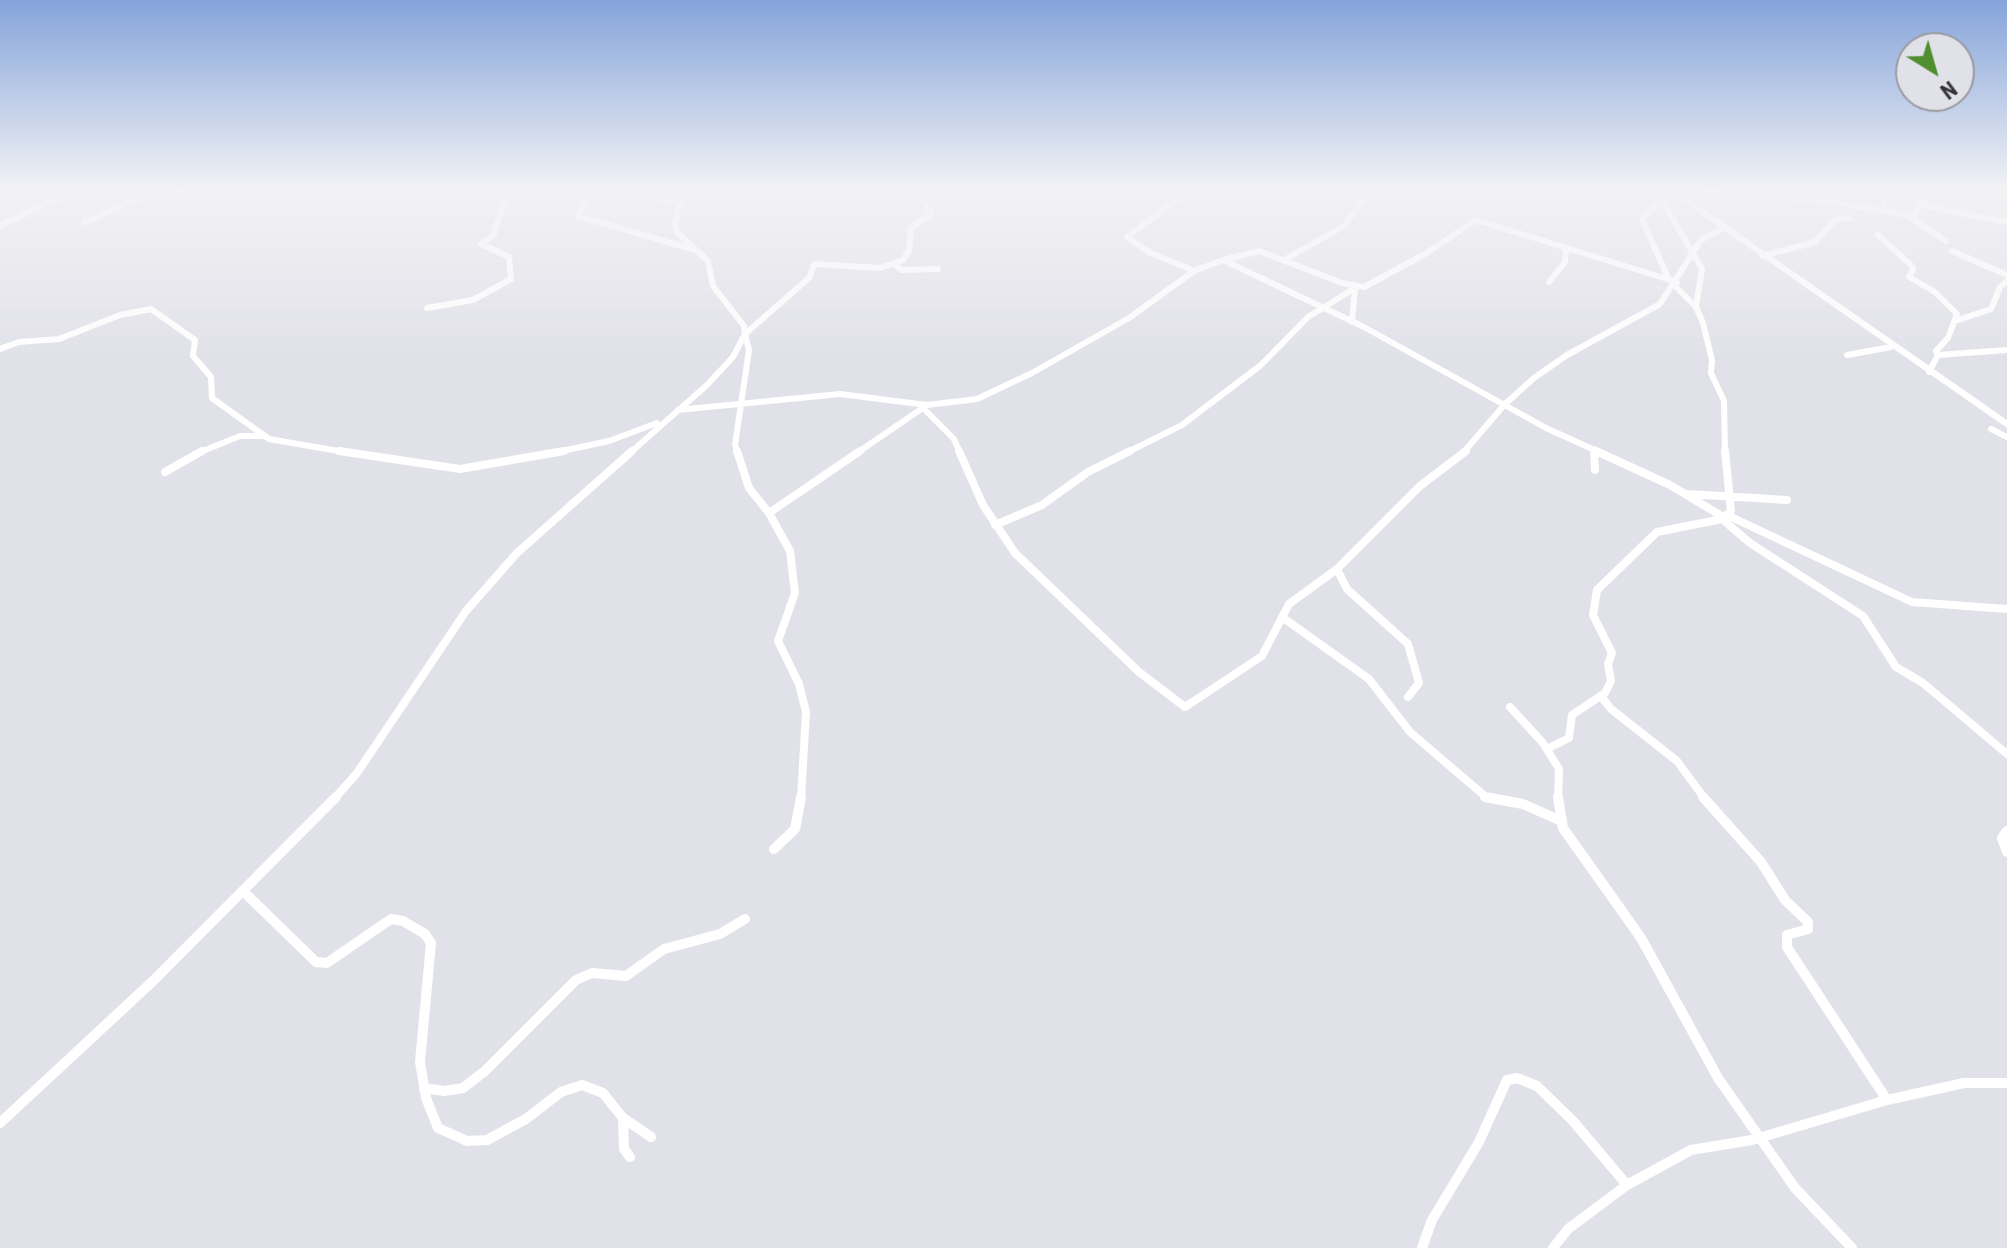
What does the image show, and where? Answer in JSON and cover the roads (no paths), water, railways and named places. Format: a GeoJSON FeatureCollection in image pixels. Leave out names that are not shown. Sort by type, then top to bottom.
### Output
{"type":"FeatureCollection","features":[{"type":"Feature","properties":{"kind":"street"},"geometry":{"type":"LineString","coordinates":[[427,308],[478,298],[511,279],[509,257],[484,245]]}},
{"type":"Feature","properties":{"kind":"street"},"geometry":{"type":"LineString","coordinates":[[679,245],[696,250]]}},
{"type":"Feature","properties":{"kind":"street"},"geometry":{"type":"LineString","coordinates":[[691,245],[708,261],[713,286],[739,317],[745,334],[749,350],[735,440],[739,461],[752,494],[769,513],[790,551],[795,580],[792,607],[778,641],[799,684],[806,712],[800,815],[795,829],[774,849]]}},
{"type":"Feature","properties":{"kind":"street"},"geometry":{"type":"LineString","coordinates":[[0,1123],[244,892],[357,773],[466,611],[499,573],[575,498],[721,372],[745,334],[809,278],[814,264],[880,268],[895,265],[907,256],[909,245]]}},
{"type":"Feature","properties":{"kind":"street"},"geometry":{"type":"LineString","coordinates":[[1139,245],[1194,271]]}},
{"type":"Feature","properties":{"kind":"street"},"geometry":{"type":"LineString","coordinates":[[1284,260],[1310,245]]}},
{"type":"Feature","properties":{"kind":"street"},"geometry":{"type":"LineString","coordinates":[[995,525],[1042,505],[1088,472],[1182,425],[1261,365],[1308,317],[1355,288],[1371,284],[1437,245]]}},
{"type":"Feature","properties":{"kind":"street"},"geometry":{"type":"LineString","coordinates":[[1557,245],[1673,282]]}},
{"type":"Feature","properties":{"kind":"street"},"geometry":{"type":"LineString","coordinates":[[1655,245],[1673,282],[1696,307],[1710,347],[1711,373],[1724,401],[1726,517],[1750,543],[1863,616],[1894,665],[1923,683],[2007,754]]}},
{"type":"Feature","properties":{"kind":"street"},"geometry":{"type":"LineString","coordinates":[[1689,245],[1703,272],[1696,307]]}},
{"type":"Feature","properties":{"kind":"street"},"geometry":{"type":"LineString","coordinates":[[925,406],[954,439],[972,484],[1015,553],[1139,672],[1185,707],[1262,656],[1282,617],[1298,596],[1337,569],[1420,486],[1478,441],[1505,404],[1567,355],[1660,304],[1699,245]]}},
{"type":"Feature","properties":{"kind":"street"},"geometry":{"type":"LineString","coordinates":[[1747,245],[2007,425]]}},
{"type":"Feature","properties":{"kind":"street"},"geometry":{"type":"LineString","coordinates":[[1762,256],[1803,245]]}},
{"type":"Feature","properties":{"kind":"street"},"geometry":{"type":"LineString","coordinates":[[1889,245],[1910,264],[1913,269],[1909,277],[1935,292],[1957,314],[1936,351],[1938,355]]}},
{"type":"Feature","properties":{"kind":"street"},"geometry":{"type":"LineString","coordinates":[[1549,282],[1565,262],[1566,248]]}},
{"type":"Feature","properties":{"kind":"street"},"geometry":{"type":"LineString","coordinates":[[677,410],[840,394],[925,406],[993,394],[1129,318],[1194,271],[1255,250],[1355,288]]}},
{"type":"Feature","properties":{"kind":"street"},"geometry":{"type":"LineString","coordinates":[[1952,251],[2007,278],[1991,309],[1955,321]]}},
{"type":"Feature","properties":{"kind":"street"},"geometry":{"type":"LineString","coordinates":[[1223,260],[1326,308],[1546,428],[1686,494],[1726,517],[1921,605],[2007,609]]}},
{"type":"Feature","properties":{"kind":"street"},"geometry":{"type":"LineString","coordinates":[[895,265],[902,270],[938,269]]}},
{"type":"Feature","properties":{"kind":"street"},"geometry":{"type":"LineString","coordinates":[[1352,322],[1355,288]]}},
{"type":"Feature","properties":{"kind":"street"},"geometry":{"type":"LineString","coordinates":[[0,349],[19,342],[59,339],[120,315],[151,309],[195,340],[193,356],[211,377],[212,398],[264,436],[279,443],[460,469],[582,448],[666,420]]}},
{"type":"Feature","properties":{"kind":"street"},"geometry":{"type":"LineString","coordinates":[[1847,355],[1891,347]]}},
{"type":"Feature","properties":{"kind":"street"},"geometry":{"type":"LineString","coordinates":[[1929,372],[1932,361],[1938,355],[2007,350]]}},
{"type":"Feature","properties":{"kind":"street"},"geometry":{"type":"LineString","coordinates":[[769,513],[925,406]]}},
{"type":"Feature","properties":{"kind":"street"},"geometry":{"type":"LineString","coordinates":[[1991,429],[2007,437]]}},
{"type":"Feature","properties":{"kind":"street"},"geometry":{"type":"LineString","coordinates":[[165,472],[214,444],[240,436],[264,436]]}},
{"type":"Feature","properties":{"kind":"street"},"geometry":{"type":"LineString","coordinates":[[1594,449],[1595,470]]}},
{"type":"Feature","properties":{"kind":"street"},"geometry":{"type":"LineString","coordinates":[[1686,494],[1787,500]]}},
{"type":"Feature","properties":{"kind":"street"},"geometry":{"type":"LineString","coordinates":[[1547,749],[1569,738],[1572,715],[1601,696],[1611,681],[1608,664],[1612,653],[1593,615],[1597,590],[1657,532],[1726,517]]}},
{"type":"Feature","properties":{"kind":"street"},"geometry":{"type":"LineString","coordinates":[[1337,569],[1347,589],[1408,644],[1419,683],[1408,697]]}},
{"type":"Feature","properties":{"kind":"street"},"geometry":{"type":"LineString","coordinates":[[1282,617],[1369,679],[1410,732],[1486,797],[1523,804],[1559,820],[1591,871],[1641,938],[1718,1078],[1795,1188],[1852,1248]]}},
{"type":"Feature","properties":{"kind":"street"},"geometry":{"type":"LineString","coordinates":[[1601,696],[1606,705],[1677,761],[1721,820],[1761,862],[1785,900],[1808,922],[1808,929],[1787,935],[1787,947],[1887,1100]]}},
{"type":"Feature","properties":{"kind":"street"},"geometry":{"type":"LineString","coordinates":[[1510,707],[1547,749],[1561,776],[1559,820]]}},
{"type":"Feature","properties":{"kind":"street"},"geometry":{"type":"LineString","coordinates":[[2007,831],[2002,838],[2007,852]]}},
{"type":"Feature","properties":{"kind":"street"},"geometry":{"type":"LineString","coordinates":[[244,892],[316,962],[327,963],[391,919],[403,921],[425,934],[431,943],[420,1062],[424,1088],[438,1128],[467,1141],[487,1140],[508,1130],[573,1086],[582,1085],[603,1093],[623,1118],[651,1137]]}},
{"type":"Feature","properties":{"kind":"street"},"geometry":{"type":"LineString","coordinates":[[424,1088],[444,1091],[463,1088],[485,1071],[576,980],[586,974],[626,976],[664,949],[720,934],[745,919]]}},
{"type":"Feature","properties":{"kind":"street"},"geometry":{"type":"LineString","coordinates":[[1422,1248],[1432,1220],[1479,1142],[1507,1080],[1517,1078],[1537,1086],[1573,1121],[1627,1185]]}},
{"type":"Feature","properties":{"kind":"street"},"geometry":{"type":"LineString","coordinates":[[1553,1248],[1568,1229],[1627,1185],[1691,1150],[1761,1137],[1887,1100],[1964,1083],[2007,1083]]}},
{"type":"Feature","properties":{"kind":"street"},"geometry":{"type":"LineString","coordinates":[[623,1118],[624,1149],[630,1157]]}}]}
